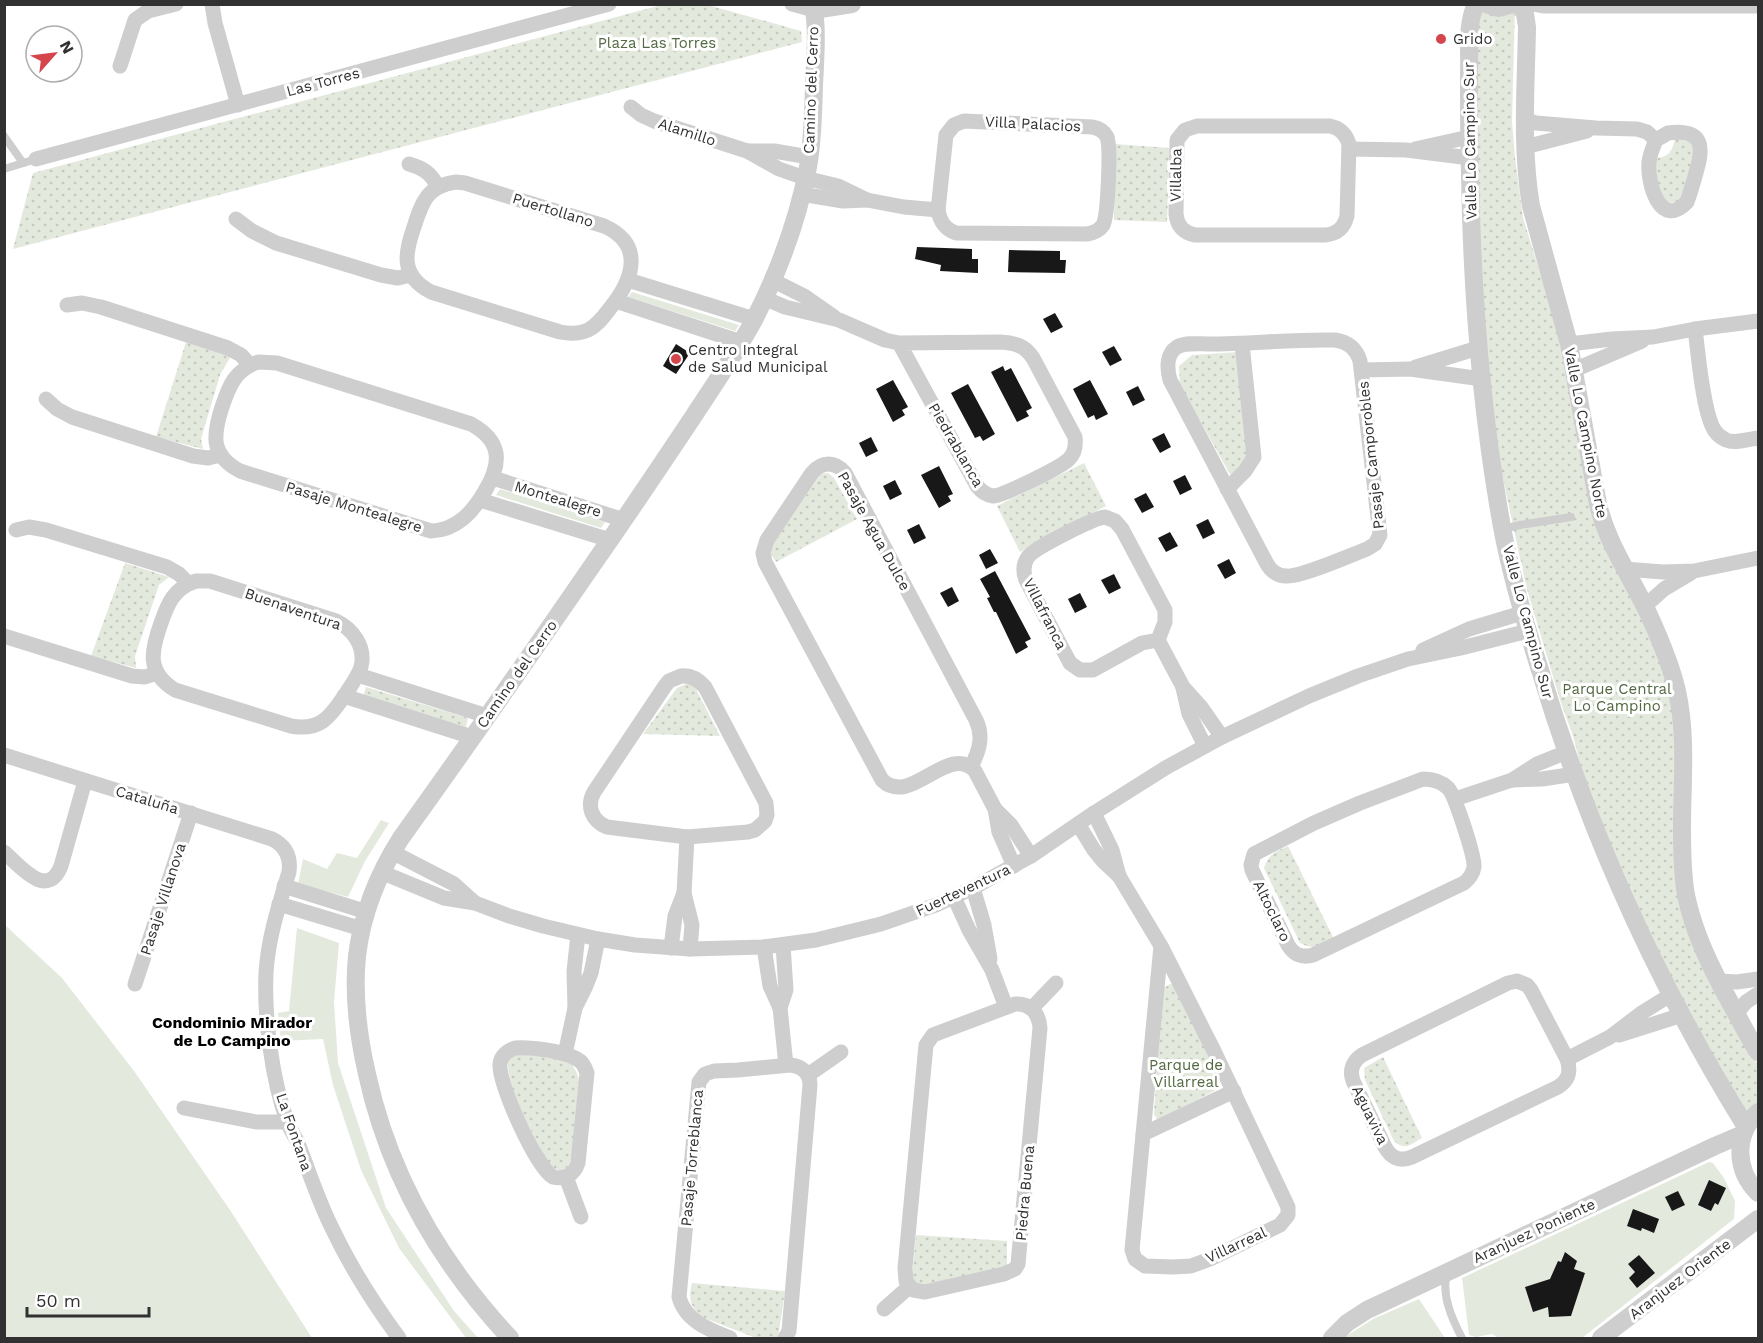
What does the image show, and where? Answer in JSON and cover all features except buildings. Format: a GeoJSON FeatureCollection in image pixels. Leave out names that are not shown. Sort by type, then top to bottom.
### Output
{"type":"FeatureCollection","features":[{"type":"Feature","properties":{"kind":"street"},"geometry":{"type":"LineString","coordinates":[[120,66],[135,20],[148,11],[176,4]]}},
{"type":"Feature","properties":{"kind":"street"},"geometry":{"type":"LineString","coordinates":[[212,4],[215,23],[238,105]]}},
{"type":"Feature","properties":{"kind":"street","name":"Las Torres"},"geometry":{"type":"LineString","coordinates":[[30,161],[609,4]]}},
{"type":"Feature","properties":{"kind":"street"},"geometry":{"type":"LineString","coordinates":[[792,4],[813,7],[852,4]]}},
{"type":"Feature","properties":{"kind":"street","name":"Valle Lo Campino Sur"},"geometry":{"type":"LineString","coordinates":[[1476,4],[1470,23],[1469,137],[1472,251],[1478,348],[1503,529],[1522,613],[1553,714],[1624,897],[1682,1015],[1745,1130]]}},
{"type":"Feature","properties":{"kind":"street"},"geometry":{"type":"LineString","coordinates":[[1486,4],[1498,8],[1514,4]]}},
{"type":"Feature","properties":{"kind":"street","name":"Valle Lo Campino Norte"},"geometry":{"type":"LineString","coordinates":[[1520,4],[1525,14],[1527,27],[1525,147],[1531,206],[1569,344],[1600,514],[1607,535],[1670,664],[1677,692],[1684,744],[1682,829],[1686,895],[1702,947],[1758,1052]]}},
{"type":"Feature","properties":{"kind":"street"},"geometry":{"type":"LineString","coordinates":[[1533,4],[1543,6],[1758,6]]}},
{"type":"Feature","properties":{"kind":"street","name":"Camino del Cerro"},"geometry":{"type":"LineString","coordinates":[[510,1338],[468,1291],[436,1245],[408,1194],[385,1138],[369,1085],[357,1017],[357,954],[381,872],[392,852],[672,450],[754,319],[788,238],[809,157],[814,107],[813,7]]}},
{"type":"Feature","properties":{"kind":"street","name":"Alamillo"},"geometry":{"type":"LineString","coordinates":[[631,107],[654,121],[747,151],[803,186]]}},
{"type":"Feature","properties":{"kind":"street"},"geometry":{"type":"LineString","coordinates":[[1526,120],[1536,123],[1596,128],[1637,129],[1647,132],[1656,140]]}},
{"type":"Feature","properties":{"kind":"street","name":"Villa Palacios"},"geometry":{"type":"LineString","coordinates":[[964,121],[1092,127],[1101,130],[1107,138],[1109,148],[1106,214],[1103,224],[1096,231],[1087,234],[956,233],[943,224],[938,210],[946,135],[958,123],[964,121]]}},
{"type":"Feature","properties":{"kind":"street","name":"Villalba"},"geometry":{"type":"LineString","coordinates":[[1330,126],[1344,133],[1348,139],[1349,149],[1347,216],[1343,226],[1335,233],[1325,235],[1195,235],[1186,232],[1178,224],[1176,213],[1177,140],[1185,130],[1191,127],[1330,126]]}},
{"type":"Feature","properties":{"kind":"street"},"geometry":{"type":"LineString","coordinates":[[1525,147],[1596,128]]}},
{"type":"Feature","properties":{"kind":"street"},"geometry":{"type":"LineString","coordinates":[[1679,132],[1693,135],[1700,143],[1701,154],[1692,187],[1687,202],[1678,209],[1662,207],[1652,192],[1649,162],[1656,140],[1668,133],[1679,132]]}},
{"type":"Feature","properties":{"kind":"street"},"geometry":{"type":"LineString","coordinates":[[1406,150],[1469,137]]}},
{"type":"Feature","properties":{"kind":"street"},"geometry":{"type":"LineString","coordinates":[[1349,149],[1406,150],[1470,158]]}},
{"type":"Feature","properties":{"kind":"street","name":"Alamillo"},"geometry":{"type":"LineString","coordinates":[[747,151],[774,151],[809,157]]}},
{"type":"Feature","properties":{"kind":"street"},"geometry":{"type":"LineString","coordinates":[[236,219],[252,231],[276,243],[389,277],[398,278],[411,275],[407,247],[422,204],[426,197],[438,187],[430,174],[409,164]]}},
{"type":"Feature","properties":{"kind":"street","name":"Puertollano"},"geometry":{"type":"LineString","coordinates":[[411,275],[423,288],[431,292],[568,334],[583,332],[596,325],[616,301],[631,272],[631,255],[624,240],[611,229],[465,183],[456,182],[438,187]]}},
{"type":"Feature","properties":{"kind":"street"},"geometry":{"type":"LineString","coordinates":[[803,186],[843,201],[867,200],[938,210]]}},
{"type":"Feature","properties":{"kind":"street"},"geometry":{"type":"LineString","coordinates":[[628,280],[754,319]]}},
{"type":"Feature","properties":{"kind":"street","name":"Piedrablanca"},"geometry":{"type":"LineString","coordinates":[[772,280],[810,300],[839,320]]}},
{"type":"Feature","properties":{"kind":"street","name":"Piedrablanca"},"geometry":{"type":"LineString","coordinates":[[764,298],[785,307],[839,320],[885,340],[899,343],[1001,342],[1021,346],[1033,358],[1075,437],[1075,448],[1071,458],[1062,465],[1005,493],[992,496],[983,492],[977,486],[899,343]]}},
{"type":"Feature","properties":{"kind":"street"},"geometry":{"type":"LineString","coordinates":[[616,301],[741,342]]}},
{"type":"Feature","properties":{"kind":"street"},"geometry":{"type":"LineString","coordinates":[[46,399],[64,414],[83,421],[193,456],[208,458],[221,455],[215,441],[216,426],[230,384],[242,370],[250,365],[241,355],[228,348],[101,307],[82,303],[68,305]]}},
{"type":"Feature","properties":{"kind":"street"},"geometry":{"type":"LineString","coordinates":[[1569,344],[1653,337],[1758,321]]}},
{"type":"Feature","properties":{"kind":"street"},"geometry":{"type":"LineString","coordinates":[[1695,329],[1708,416],[1715,432],[1726,440],[1758,438]]}},
{"type":"Feature","properties":{"kind":"street"},"geometry":{"type":"LineString","coordinates":[[1574,369],[1653,337]]}},
{"type":"Feature","properties":{"kind":"street","name":"Pasaje Camporobles"},"geometry":{"type":"LineString","coordinates":[[1335,340],[1348,344],[1358,355],[1362,370],[1380,529],[1380,535],[1375,544],[1298,574],[1285,576],[1278,574],[1267,564],[1170,380],[1167,366],[1170,354],[1180,345],[1242,344],[1335,340]]}},
{"type":"Feature","properties":{"kind":"street"},"geometry":{"type":"LineString","coordinates":[[1227,489],[1245,471],[1254,457],[1242,344]]}},
{"type":"Feature","properties":{"kind":"street"},"geometry":{"type":"LineString","coordinates":[[1410,369],[1478,348]]}},
{"type":"Feature","properties":{"kind":"street","name":"Pasaje Montealegre"},"geometry":{"type":"LineString","coordinates":[[221,455],[226,462],[240,471],[431,531],[447,529],[460,522],[480,500],[493,478],[497,462],[495,448],[486,433],[471,424],[277,363],[250,365]]}},
{"type":"Feature","properties":{"kind":"street"},"geometry":{"type":"LineString","coordinates":[[1362,370],[1410,369],[1482,379]]}},
{"type":"Feature","properties":{"kind":"street","name":"Pasaje Agua Dulce"},"geometry":{"type":"LineString","coordinates":[[829,463],[845,473],[976,720],[980,728],[981,741],[971,767],[966,764],[952,764],[902,787],[890,786],[882,780],[765,562],[763,553],[767,540],[819,466],[829,463]]}},
{"type":"Feature","properties":{"kind":"street","name":"Montealegre"},"geometry":{"type":"LineString","coordinates":[[493,478],[624,520]]}},
{"type":"Feature","properties":{"kind":"street","name":"Montealegre"},"geometry":{"type":"LineString","coordinates":[[480,500],[610,540]]}},
{"type":"Feature","properties":{"kind":"street","name":"Villafranca"},"geometry":{"type":"LineString","coordinates":[[1105,518],[1115,521],[1122,529],[1165,610],[1165,622],[1158,640],[1142,643],[1093,670],[1080,670],[1075,667],[1067,658],[1026,580],[1024,568],[1028,557],[1037,549],[1094,519],[1105,518]]}},
{"type":"Feature","properties":{"kind":"street"},"geometry":{"type":"LineString","coordinates":[[16,530],[29,527],[46,530],[167,567],[179,574],[188,584],[173,594],[168,602],[153,649],[157,673],[175,690],[299,728],[308,727],[329,716],[358,675],[486,716]]}},
{"type":"Feature","properties":{"kind":"street"},"geometry":{"type":"LineString","coordinates":[[1624,569],[1663,572],[1694,571],[1758,558]]}},
{"type":"Feature","properties":{"kind":"street"},"geometry":{"type":"LineString","coordinates":[[1644,607],[1664,589],[1694,571]]}},
{"type":"Feature","properties":{"kind":"street","name":"Buenaventura"},"geometry":{"type":"LineString","coordinates":[[188,584],[195,581],[210,581],[344,625],[359,644],[362,659],[358,675]]}},
{"type":"Feature","properties":{"kind":"street","name":"Fuerteventura"},"geometry":{"type":"LineString","coordinates":[[1408,659],[1469,629],[1522,613]]}},
{"type":"Feature","properties":{"kind":"street","name":"Fuerteventura"},"geometry":{"type":"LineString","coordinates":[[381,872],[444,898],[475,903],[508,916],[598,939],[690,949],[783,945],[816,940],[881,924],[973,888],[1031,856],[1130,789],[1205,746],[1309,696],[1408,659],[1528,631]]}},
{"type":"Feature","properties":{"kind":"street"},"geometry":{"type":"LineString","coordinates":[[4,636],[132,676],[145,677],[157,673]]}},
{"type":"Feature","properties":{"kind":"street"},"geometry":{"type":"LineString","coordinates":[[1158,640],[1183,687],[1201,707],[1222,737]]}},
{"type":"Feature","properties":{"kind":"street"},"geometry":{"type":"LineString","coordinates":[[687,676],[700,681],[705,687],[768,809],[765,821],[755,830],[687,837],[607,827],[597,822],[590,807],[591,796],[665,686],[675,678],[687,676]]}},
{"type":"Feature","properties":{"kind":"street"},"geometry":{"type":"LineString","coordinates":[[1183,687],[1189,714],[1205,746]]}},
{"type":"Feature","properties":{"kind":"street"},"geometry":{"type":"LineString","coordinates":[[344,696],[472,737]]}},
{"type":"Feature","properties":{"kind":"street"},"geometry":{"type":"LineString","coordinates":[[1455,799],[1512,780],[1537,764],[1567,752]]}},
{"type":"Feature","properties":{"kind":"street","name":"Cataluña"},"geometry":{"type":"LineString","coordinates":[[4,755],[272,839],[287,851]]}},
{"type":"Feature","properties":{"kind":"street"},"geometry":{"type":"LineString","coordinates":[[971,767],[995,809],[1011,825],[1031,856]]}},
{"type":"Feature","properties":{"kind":"street"},"geometry":{"type":"LineString","coordinates":[[1512,780],[1542,779],[1575,774]]}},
{"type":"Feature","properties":{"kind":"street","name":"Altoclaro"},"geometry":{"type":"LineString","coordinates":[[1430,779],[1442,783],[1455,799],[1474,860],[1473,873],[1469,879],[1313,955],[1304,957],[1294,953],[1252,870],[1254,854],[1323,819],[1416,781],[1430,779]]}},
{"type":"Feature","properties":{"kind":"street"},"geometry":{"type":"LineString","coordinates":[[4,852],[32,878],[45,881],[55,876],[61,866],[85,781]]}},
{"type":"Feature","properties":{"kind":"street"},"geometry":{"type":"LineString","coordinates":[[995,809],[999,832],[1014,866]]}},
{"type":"Feature","properties":{"kind":"street","name":"Pasaje Villanova"},"geometry":{"type":"LineString","coordinates":[[135,984],[191,813]]}},
{"type":"Feature","properties":{"kind":"street","name":"Villarreal"},"geometry":{"type":"LineString","coordinates":[[1094,813],[1112,850],[1119,876]]}},
{"type":"Feature","properties":{"kind":"street","name":"Villarreal"},"geometry":{"type":"LineString","coordinates":[[1078,824],[1098,855],[1119,876],[1161,946],[1287,1203],[1289,1211],[1286,1219],[1280,1225],[1191,1266],[1145,1266],[1135,1259],[1132,1245],[1161,946]]}},
{"type":"Feature","properties":{"kind":"street"},"geometry":{"type":"LineString","coordinates":[[687,837],[684,892],[692,926],[690,949]]}},
{"type":"Feature","properties":{"kind":"street","name":"La Fontana"},"geometry":{"type":"LineString","coordinates":[[287,851],[290,865],[269,944],[266,974],[266,1010],[274,1067],[287,1122],[332,1230],[360,1281],[399,1338]]}},
{"type":"Feature","properties":{"kind":"street","name":"Fuerteventura"},"geometry":{"type":"LineString","coordinates":[[392,852],[454,884],[475,903]]}},
{"type":"Feature","properties":{"kind":"street"},"geometry":{"type":"LineString","coordinates":[[284,886],[365,921]]}},
{"type":"Feature","properties":{"kind":"street"},"geometry":{"type":"LineString","coordinates":[[973,888],[984,925],[992,970]]}},
{"type":"Feature","properties":{"kind":"street"},"geometry":{"type":"LineString","coordinates":[[671,948],[675,916],[684,892]]}},
{"type":"Feature","properties":{"kind":"street"},"geometry":{"type":"LineString","coordinates":[[954,897],[969,930],[992,970],[1006,1008]]}},
{"type":"Feature","properties":{"kind":"street"},"geometry":{"type":"LineString","coordinates":[[279,904],[365,921]]}},
{"type":"Feature","properties":{"kind":"street"},"geometry":{"type":"LineString","coordinates":[[575,1008],[574,987],[578,935]]}},
{"type":"Feature","properties":{"kind":"street"},"geometry":{"type":"LineString","coordinates":[[565,1054],[575,1008],[591,973],[598,939]]}},
{"type":"Feature","properties":{"kind":"street"},"geometry":{"type":"LineString","coordinates":[[780,1008],[786,990],[783,945]]}},
{"type":"Feature","properties":{"kind":"street"},"geometry":{"type":"LineString","coordinates":[[764,946],[770,986],[780,1008],[786,1065]]}},
{"type":"Feature","properties":{"kind":"street"},"geometry":{"type":"LineString","coordinates":[[1719,981],[1758,980]]}},
{"type":"Feature","properties":{"kind":"street","name":"Aguaviva"},"geometry":{"type":"LineString","coordinates":[[1517,981],[1527,985],[1531,990],[1567,1059],[1568,1076],[1558,1087],[1412,1157],[1401,1160],[1387,1152],[1353,1081],[1351,1072],[1354,1062],[1362,1055],[1508,983],[1517,981]]}},
{"type":"Feature","properties":{"kind":"street"},"geometry":{"type":"LineString","coordinates":[[884,1309],[909,1287],[905,1269],[926,1045],[933,1035],[1006,1008],[1020,1004],[1032,1008],[1056,983]]}},
{"type":"Feature","properties":{"kind":"street"},"geometry":{"type":"LineString","coordinates":[[1567,1059],[1610,1037],[1672,994]]}},
{"type":"Feature","properties":{"kind":"street"},"geometry":{"type":"LineString","coordinates":[[1736,1014],[1746,1002],[1758,994]]}},
{"type":"Feature","properties":{"kind":"street","name":"Piedra Buena"},"geometry":{"type":"LineString","coordinates":[[909,1287],[925,1292],[1004,1274],[1015,1269],[1018,1264],[1040,1028],[1040,1020],[1032,1008]]}},
{"type":"Feature","properties":{"kind":"street"},"geometry":{"type":"LineString","coordinates":[[1610,1037],[1682,1015]]}},
{"type":"Feature","properties":{"kind":"street"},"geometry":{"type":"LineString","coordinates":[[515,1048],[565,1054],[579,1060],[585,1068],[578,1163],[574,1172],[566,1177],[553,1177],[548,1174],[528,1141],[509,1100],[500,1067],[502,1057],[510,1050],[515,1048]]}},
{"type":"Feature","properties":{"kind":"street"},"geometry":{"type":"LineString","coordinates":[[785,1338],[789,1331],[810,1085],[808,1075],[842,1052]]}},
{"type":"Feature","properties":{"kind":"street","name":"Pasaje Torreblanca"},"geometry":{"type":"LineString","coordinates":[[730,1338],[690,1318],[684,1312],[679,1297],[699,1082],[710,1072],[786,1065],[798,1066],[808,1075]]}},
{"type":"Feature","properties":{"kind":"street"},"geometry":{"type":"LineString","coordinates":[[1143,1134],[1234,1091]]}},
{"type":"Feature","properties":{"kind":"street"},"geometry":{"type":"LineString","coordinates":[[184,1108],[256,1122],[287,1122]]}},
{"type":"Feature","properties":{"kind":"street"},"geometry":{"type":"LineString","coordinates":[[1758,1112],[1745,1130],[1740,1146],[1743,1171],[1758,1193]]}},
{"type":"Feature","properties":{"kind":"street","name":"Aranjuez Poniente"},"geometry":{"type":"LineString","coordinates":[[1332,1338],[1347,1323],[1362,1313],[1745,1130]]}},
{"type":"Feature","properties":{"kind":"street"},"geometry":{"type":"LineString","coordinates":[[566,1177],[581,1217]]}},
{"type":"Feature","properties":{"kind":"street","name":"Aranjuez Oriente"},"geometry":{"type":"LineString","coordinates":[[1600,1338],[1758,1219]]}},
{"type":"Feature","properties":{"kind":"lane"},"geometry":{"type":"LineString","coordinates":[[4,136],[30,161],[4,169]]}},
{"type":"Feature","properties":{"kind":"lane"},"geometry":{"type":"LineString","coordinates":[[1503,529],[1571,517]]}},
{"type":"Feature","properties":{"kind":"lane"},"geometry":{"type":"LineString","coordinates":[[1447,1272],[1445,1281],[1447,1299],[1452,1321],[1462,1338]]}},
{"type":"Feature","properties":{"kind":"green space","name":"Plaza Las Torres"},"geometry":{"type":"Polygon","coordinates":[[[665,4],[708,5],[801,31],[802,42],[13,249],[33,173],[665,4]]]}},
{"type":"Feature","properties":{"kind":"green space","name":"Parque Central Lo Campino"},"geometry":{"type":"Polygon","coordinates":[[[1477,5],[1515,5],[1512,121],[1523,218],[1548,298],[1570,384],[1633,599],[1671,682],[1678,739],[1678,896],[1747,1048],[1758,1064],[1758,1104],[1742,1118],[1630,894],[1583,775],[1526,586],[1496,446],[1488,378],[1474,159],[1477,5]]]}},
{"type":"Feature","properties":{"kind":"green space"},"geometry":{"type":"Polygon","coordinates":[[[1675,138],[1691,142],[1696,149],[1684,195],[1677,202],[1667,203],[1657,192],[1655,158],[1664,157],[1670,152],[1675,138]]]}},
{"type":"Feature","properties":{"kind":"green space"},"geometry":{"type":"Polygon","coordinates":[[[1115,144],[1170,148],[1167,222],[1114,220],[1115,144]]]}},
{"type":"Feature","properties":{"kind":"green space"},"geometry":{"type":"Polygon","coordinates":[[[632,292],[739,325],[735,331],[628,297],[632,292]]]}},
{"type":"Feature","properties":{"kind":"green space"},"geometry":{"type":"Polygon","coordinates":[[[186,342],[231,356],[220,375],[201,439],[203,449],[156,437],[186,342]]]}},
{"type":"Feature","properties":{"kind":"green space"},"geometry":{"type":"Polygon","coordinates":[[[1239,352],[1254,455],[1231,476],[1180,385],[1179,366],[1192,355],[1239,352]]]}},
{"type":"Feature","properties":{"kind":"green space"},"geometry":{"type":"Polygon","coordinates":[[[1084,463],[1106,506],[1020,552],[997,506],[1084,463]]]}},
{"type":"Feature","properties":{"kind":"green space"},"geometry":{"type":"Polygon","coordinates":[[[828,473],[834,478],[857,519],[776,562],[771,554],[772,545],[821,474],[828,473]]]}},
{"type":"Feature","properties":{"kind":"green space"},"geometry":{"type":"Polygon","coordinates":[[[500,489],[605,522],[601,528],[496,495],[500,489]]]}},
{"type":"Feature","properties":{"kind":"green space"},"geometry":{"type":"Polygon","coordinates":[[[125,563],[169,577],[159,585],[135,656],[136,668],[91,656],[125,563]]]}},
{"type":"Feature","properties":{"kind":"green space"},"geometry":{"type":"Polygon","coordinates":[[[688,683],[695,687],[720,736],[643,734],[677,688],[688,683]]]}},
{"type":"Feature","properties":{"kind":"green space"},"geometry":{"type":"Polygon","coordinates":[[[366,687],[468,718],[466,727],[363,697],[366,687]]]}},
{"type":"Feature","properties":{"kind":"green space"},"geometry":{"type":"Polygon","coordinates":[[[381,820],[389,823],[365,861],[348,897],[298,884],[303,859],[327,869],[337,853],[357,858],[381,820]]]}},
{"type":"Feature","properties":{"kind":"green space"},"geometry":{"type":"Polygon","coordinates":[[[1288,846],[1334,939],[1317,947],[1300,943],[1264,868],[1273,854],[1288,846]]]}},
{"type":"Feature","properties":{"kind":"green space"},"geometry":{"type":"Polygon","coordinates":[[[5,925],[62,978],[134,1071],[230,1210],[312,1338],[5,1338],[5,925]]]}},
{"type":"Feature","properties":{"kind":"green space"},"geometry":{"type":"Polygon","coordinates":[[[297,928],[339,943],[334,1002],[338,1063],[386,1208],[454,1311],[478,1338],[466,1338],[399,1248],[361,1170],[333,1085],[323,1039],[281,1041],[278,1013],[289,1011],[297,928]]]}},
{"type":"Feature","properties":{"kind":"green space","name":"Parque de Villarreal"},"geometry":{"type":"Polygon","coordinates":[[[1170,984],[1174,985],[1219,1077],[1219,1083],[1214,1091],[1157,1119],[1154,1114],[1162,991],[1170,984]]]}},
{"type":"Feature","properties":{"kind":"green space"},"geometry":{"type":"Polygon","coordinates":[[[521,1053],[570,1062],[579,1079],[572,1156],[564,1170],[554,1168],[546,1160],[511,1083],[508,1058],[521,1053]]]}},
{"type":"Feature","properties":{"kind":"green space"},"geometry":{"type":"Polygon","coordinates":[[[1383,1057],[1422,1138],[1408,1146],[1401,1146],[1394,1141],[1365,1080],[1364,1068],[1383,1057]]]}},
{"type":"Feature","properties":{"kind":"green space"},"geometry":{"type":"Polygon","coordinates":[[[1709,1162],[1713,1163],[1724,1178],[1735,1201],[1734,1219],[1582,1338],[1499,1338],[1492,1334],[1476,1337],[1469,1335],[1462,1278],[1709,1162]]]}},
{"type":"Feature","properties":{"kind":"green space"},"geometry":{"type":"Polygon","coordinates":[[[916,1235],[1007,1241],[1007,1266],[918,1287],[912,1278],[916,1235]]]}},
{"type":"Feature","properties":{"kind":"green space"},"geometry":{"type":"Polygon","coordinates":[[[692,1283],[785,1291],[778,1338],[756,1338],[702,1317],[691,1302],[692,1283]]]}},
{"type":"Feature","properties":{"kind":"green space"},"geometry":{"type":"Polygon","coordinates":[[[1419,1299],[1445,1338],[1343,1338],[1373,1319],[1419,1299]]]}},
{"type":"Feature","properties":{"kind":"place","name":"Grido"},"geometry":{"type":"Point","coordinates":[1441,39]}},
{"type":"Feature","properties":{"kind":"place","name":"Centro Integral de Salud Municipal"},"geometry":{"type":"Point","coordinates":[676,359]}},
{"type":"Feature","properties":{"kind":"district","name":"Condominio Mirador de Lo Campino"},"geometry":{"type":"Point","coordinates":[232,1031]}}]}
